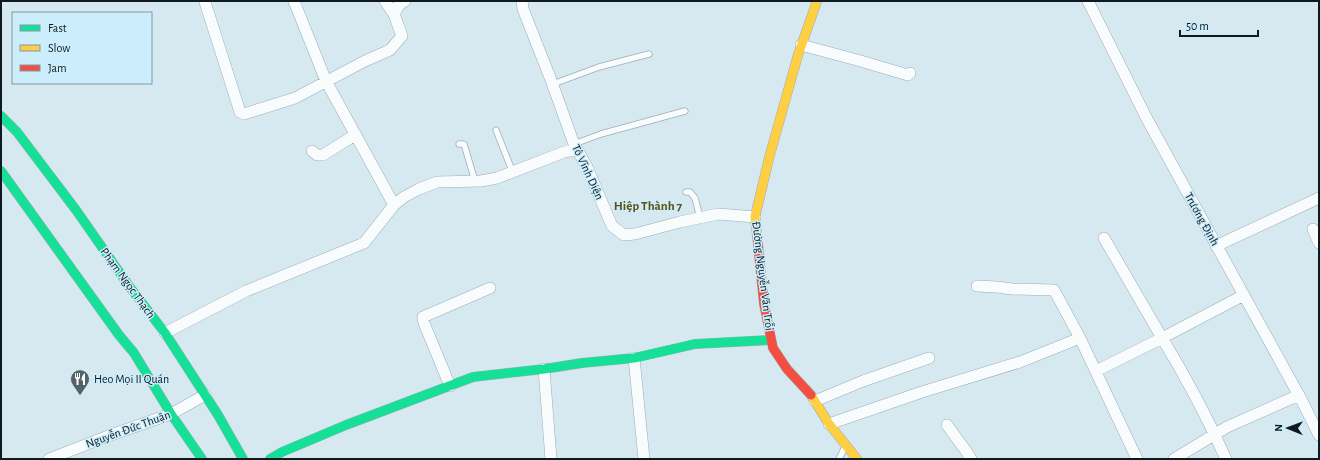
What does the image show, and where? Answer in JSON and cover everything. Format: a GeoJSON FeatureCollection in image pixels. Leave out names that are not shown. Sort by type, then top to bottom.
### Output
{"type":"FeatureCollection","features":[{"type":"Feature","properties":{"kind":"street"},"geometry":{"type":"LineString","coordinates":[[294,1],[326,81],[394,205]]}},
{"type":"Feature","properties":{"kind":"street"},"geometry":{"type":"LineString","coordinates":[[205,2],[242,114],[247,114],[295,98],[365,61],[390,50],[402,36],[394,14],[385,1]]}},
{"type":"Feature","properties":{"kind":"street"},"geometry":{"type":"LineString","coordinates":[[394,14],[399,5],[405,1]]}},
{"type":"Feature","properties":{"kind":"street","name":"Tô Vĩnh Diện"},"geometry":{"type":"LineString","coordinates":[[522,1],[523,8],[553,84],[575,147],[587,167],[612,226],[624,235],[635,234],[718,214],[755,217]]}},
{"type":"Feature","properties":{"kind":"street","name":"Đường Nguyễn Văn Trỗi"},"geometry":{"type":"LineString","coordinates":[[817,1],[801,45],[769,158],[755,217],[764,304],[773,348],[787,369],[811,395],[829,424],[857,459]]}},
{"type":"Feature","properties":{"kind":"street","name":"Trương Định"},"geometry":{"type":"LineString","coordinates":[[1088,1],[1147,119],[1299,395],[1316,421],[1319,435]]}},
{"type":"Feature","properties":{"kind":"street"},"geometry":{"type":"LineString","coordinates":[[801,45],[908,76],[910,73]]}},
{"type":"Feature","properties":{"kind":"street","name":"Phạm Ngọc Thạch"},"geometry":{"type":"LineString","coordinates":[[1,116],[17,132],[76,210],[129,286],[165,333],[205,395],[243,459]]}},
{"type":"Feature","properties":{"kind":"street"},"geometry":{"type":"LineString","coordinates":[[312,150],[317,155],[323,156],[355,135]]}},
{"type":"Feature","properties":{"kind":"street"},"geometry":{"type":"LineString","coordinates":[[165,333],[246,291],[364,243],[394,205],[404,197],[419,189],[438,182],[475,182],[497,178],[513,173],[575,147]]}},
{"type":"Feature","properties":{"kind":"street"},"geometry":{"type":"LineString","coordinates":[[1,171],[119,335],[134,353],[171,414],[202,459]]}},
{"type":"Feature","properties":{"kind":"street"},"geometry":{"type":"LineString","coordinates":[[1216,246],[1319,198]]}},
{"type":"Feature","properties":{"kind":"street"},"geometry":{"type":"LineString","coordinates":[[1312,229],[1319,243]]}},
{"type":"Feature","properties":{"kind":"street"},"geometry":{"type":"LineString","coordinates":[[1104,238],[1181,369],[1215,434],[1226,459]]}},
{"type":"Feature","properties":{"kind":"street"},"geometry":{"type":"LineString","coordinates":[[977,286],[997,287],[1012,290],[1054,290],[1080,338],[1137,459]]}},
{"type":"Feature","properties":{"kind":"street"},"geometry":{"type":"LineString","coordinates":[[450,386],[424,324],[423,317],[490,288]]}},
{"type":"Feature","properties":{"kind":"street"},"geometry":{"type":"LineString","coordinates":[[1096,371],[1244,295]]}},
{"type":"Feature","properties":{"kind":"street"},"geometry":{"type":"LineString","coordinates":[[829,424],[922,392],[1020,362],[1080,338]]}},
{"type":"Feature","properties":{"kind":"street"},"geometry":{"type":"LineString","coordinates":[[270,459],[282,452],[346,425],[473,377],[634,358],[695,344],[771,340]]}},
{"type":"Feature","properties":{"kind":"street"},"geometry":{"type":"LineString","coordinates":[[634,358],[644,459]]}},
{"type":"Feature","properties":{"kind":"street"},"geometry":{"type":"LineString","coordinates":[[815,401],[863,381],[929,358]]}},
{"type":"Feature","properties":{"kind":"street"},"geometry":{"type":"LineString","coordinates":[[544,369],[551,459]]}},
{"type":"Feature","properties":{"kind":"street","name":"Nguyễn Đức Thuận"},"geometry":{"type":"LineString","coordinates":[[49,459],[171,414],[205,395]]}},
{"type":"Feature","properties":{"kind":"street"},"geometry":{"type":"LineString","coordinates":[[1174,459],[1215,434],[1299,395]]}},
{"type":"Feature","properties":{"kind":"street"},"geometry":{"type":"LineString","coordinates":[[947,425],[970,459]]}},
{"type":"Feature","properties":{"kind":"lane"},"geometry":{"type":"LineString","coordinates":[[553,84],[600,67],[649,54]]}},
{"type":"Feature","properties":{"kind":"lane"},"geometry":{"type":"LineString","coordinates":[[575,147],[601,134],[685,111]]}},
{"type":"Feature","properties":{"kind":"lane"},"geometry":{"type":"LineString","coordinates":[[496,130],[513,173]]}},
{"type":"Feature","properties":{"kind":"lane"},"geometry":{"type":"LineString","coordinates":[[459,144],[464,144],[475,182]]}},
{"type":"Feature","properties":{"kind":"lane"},"geometry":{"type":"LineString","coordinates":[[686,192],[690,192],[695,198],[700,218]]}},
{"type":"Feature","properties":{"kind":"lane"},"geometry":{"type":"LineString","coordinates":[[839,459],[846,445]]}},
{"type":"Feature","properties":{"kind":"traffic: fast"},"geometry":{"type":"LineString","coordinates":[[1,116],[17,132],[76,210],[129,286],[165,333],[218,415],[243,459]]}},
{"type":"Feature","properties":{"kind":"traffic: fast"},"geometry":{"type":"LineString","coordinates":[[1,171],[119,335],[134,353],[171,414],[202,459]]}},
{"type":"Feature","properties":{"kind":"traffic: fast"},"geometry":{"type":"LineString","coordinates":[[270,459],[282,452],[346,425],[473,377],[634,358],[695,344],[771,340]]}},
{"type":"Feature","properties":{"kind":"traffic: slow"},"geometry":{"type":"LineString","coordinates":[[757,235],[755,217],[769,158],[798,55],[817,1]]}},
{"type":"Feature","properties":{"kind":"traffic: slow"},"geometry":{"type":"LineString","coordinates":[[811,395],[829,424],[857,459]]}},
{"type":"Feature","properties":{"kind":"traffic: jam"},"geometry":{"type":"LineString","coordinates":[[757,235],[764,304],[773,348],[787,369],[811,395]]}},
{"type":"Feature","properties":{"kind":"place","name":"Heo Mọi II Quán"},"geometry":{"type":"Point","coordinates":[80,396]}},
{"type":"Feature","properties":{"kind":"district","name":"Hiệp Thành 7"},"geometry":{"type":"Point","coordinates":[648,206]}}]}
